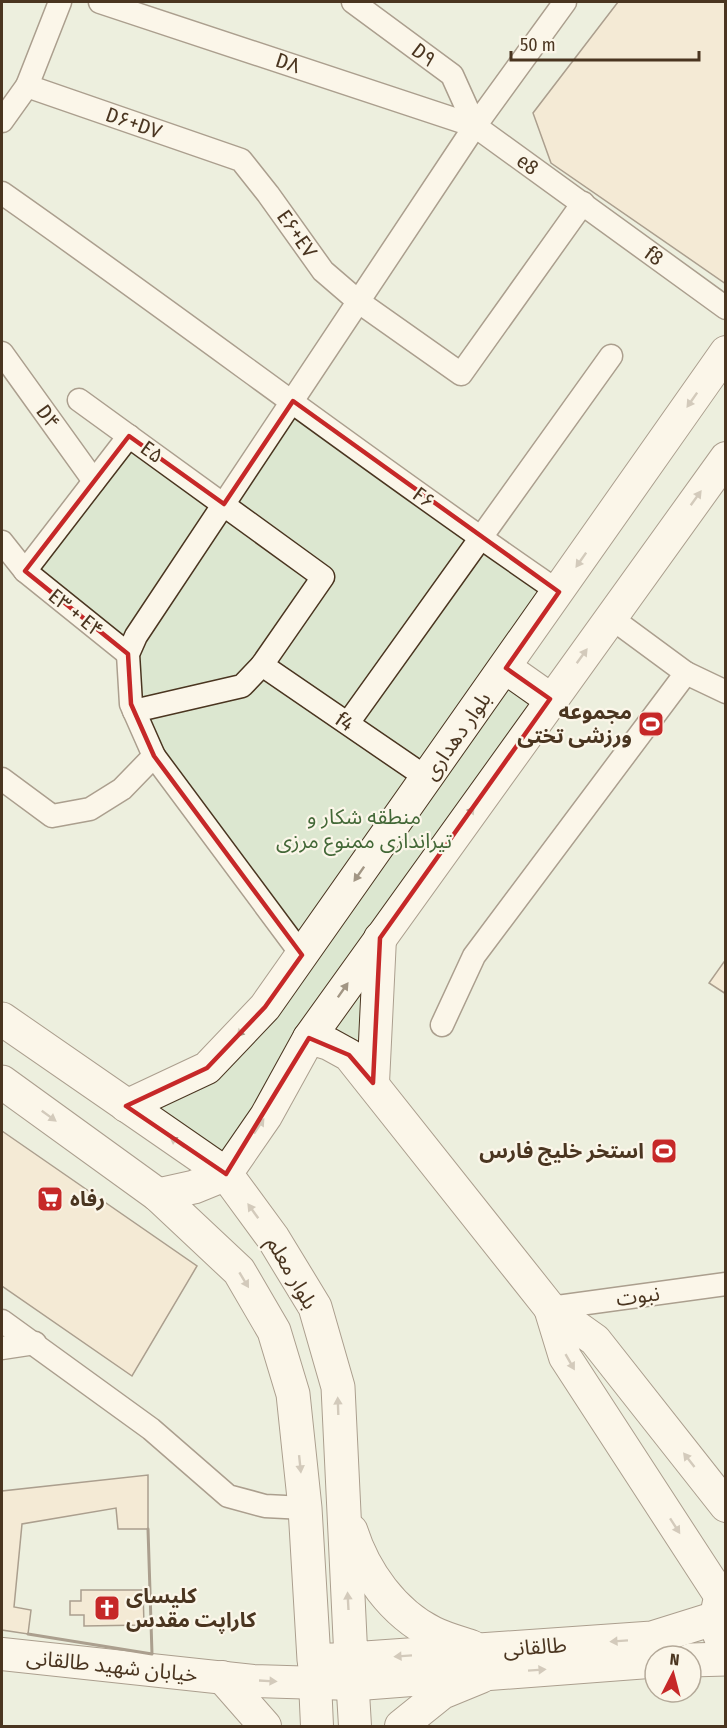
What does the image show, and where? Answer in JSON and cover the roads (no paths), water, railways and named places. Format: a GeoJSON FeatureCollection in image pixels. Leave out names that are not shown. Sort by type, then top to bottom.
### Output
{"type":"FeatureCollection","features":[{"type":"Feature","properties":{"kind":"main road","name":"بلوار دهداری"},"geometry":{"type":"LineString","coordinates":[[126,1106],[207,1068],[265,1007],[506,668],[726,352]]}},
{"type":"Feature","properties":{"kind":"main road"},"geometry":{"type":"LineString","coordinates":[[158,1195],[195,1187],[226,1174],[266,1116],[309,1038],[550,699],[726,458]]}},
{"type":"Feature","properties":{"kind":"main road"},"geometry":{"type":"LineString","coordinates":[[506,668],[550,699]]}},
{"type":"Feature","properties":{"kind":"main road"},"geometry":{"type":"LineString","coordinates":[[373,1083],[380,939]]}},
{"type":"Feature","properties":{"kind":"main road","name":"بلوار معلم"},"geometry":{"type":"LineString","coordinates":[[2,1019],[226,1174],[273,1238],[315,1307],[338,1387],[342,1506],[355,1726]]}},
{"type":"Feature","properties":{"kind":"main road"},"geometry":{"type":"LineString","coordinates":[[309,1038],[329,1044],[349,1056],[373,1083],[550,1308],[595,1340],[726,1506]]}},
{"type":"Feature","properties":{"kind":"main road"},"geometry":{"type":"LineString","coordinates":[[2,1082],[158,1195],[238,1272],[274,1331],[293,1394],[305,1508],[317,1726]]}},
{"type":"Feature","properties":{"kind":"main road"},"geometry":{"type":"LineString","coordinates":[[550,1308],[565,1357],[722,1613]]}},
{"type":"Feature","properties":{"kind":"main road"},"geometry":{"type":"LineString","coordinates":[[342,1506],[359,1557],[390,1601],[432,1633],[485,1662],[401,1726]]}},
{"type":"Feature","properties":{"kind":"main road","name":"طالقانی"},"geometry":{"type":"LineString","coordinates":[[352,1672],[485,1662],[652,1638],[722,1613]]}},
{"type":"Feature","properties":{"kind":"main road","name":"خیابان شهيد طالقانی"},"geometry":{"type":"LineString","coordinates":[[2,1654],[222,1677],[352,1672]]}},
{"type":"Feature","properties":{"kind":"main road"},"geometry":{"type":"LineString","coordinates":[[703,1660],[726,1659]]}},
{"type":"Feature","properties":{"kind":"main road","name":"طالقانی"},"geometry":{"type":"LineString","coordinates":[[485,1662],[643,1661]]}},
{"type":"Feature","properties":{"kind":"main road"},"geometry":{"type":"LineString","coordinates":[[222,1677],[265,1726]]}},
{"type":"Feature","properties":{"kind":"street"},"geometry":{"type":"LineString","coordinates":[[2,121],[27,86],[60,2]]}},
{"type":"Feature","properties":{"kind":"street","name":"D۸"},"geometry":{"type":"LineString","coordinates":[[100,2],[475,126]]}},
{"type":"Feature","properties":{"kind":"street","name":"D۹"},"geometry":{"type":"LineString","coordinates":[[352,2],[452,75],[475,126]]}},
{"type":"Feature","properties":{"kind":"street"},"geometry":{"type":"LineString","coordinates":[[302,955],[154,756],[134,711],[128,654],[136,636],[475,126],[565,2]]}},
{"type":"Feature","properties":{"kind":"street","name":"D۶+D۷"},"geometry":{"type":"LineString","coordinates":[[27,86],[241,160]]}},
{"type":"Feature","properties":{"kind":"street","name":"e8"},"geometry":{"type":"LineString","coordinates":[[475,126],[583,203]]}},
{"type":"Feature","properties":{"kind":"street","name":"E۶+E۷"},"geometry":{"type":"LineString","coordinates":[[241,160],[323,271],[358,302],[461,374],[583,203]]}},
{"type":"Feature","properties":{"kind":"street","name":"F۶"},"geometry":{"type":"LineString","coordinates":[[2,193],[149,296],[480,538],[559,592]]}},
{"type":"Feature","properties":{"kind":"street","name":"f8"},"geometry":{"type":"LineString","coordinates":[[583,203],[726,308]]}},
{"type":"Feature","properties":{"kind":"street","name":"D۴"},"geometry":{"type":"LineString","coordinates":[[2,353],[94,481]]}},
{"type":"Feature","properties":{"kind":"street"},"geometry":{"type":"LineString","coordinates":[[348,723],[611,356]]}},
{"type":"Feature","properties":{"kind":"street","name":"E۵"},"geometry":{"type":"LineString","coordinates":[[79,400],[324,577],[262,665]]}},
{"type":"Feature","properties":{"kind":"street"},"geometry":{"type":"LineString","coordinates":[[25,571],[129,436]]}},
{"type":"Feature","properties":{"kind":"street","name":"E۳ + E۴"},"geometry":{"type":"LineString","coordinates":[[2,542],[25,571],[128,654]]}},
{"type":"Feature","properties":{"kind":"street"},"geometry":{"type":"LineString","coordinates":[[610,617],[686,673],[726,692]]}},
{"type":"Feature","properties":{"kind":"street"},"geometry":{"type":"LineString","coordinates":[[134,711],[242,686],[262,665]]}},
{"type":"Feature","properties":{"kind":"street","name":"f4"},"geometry":{"type":"LineString","coordinates":[[262,665],[427,778]]}},
{"type":"Feature","properties":{"kind":"street"},"geometry":{"type":"LineString","coordinates":[[442,1025],[474,956],[686,673]]}},
{"type":"Feature","properties":{"kind":"street"},"geometry":{"type":"LineString","coordinates":[[2,779],[52,816],[90,809],[122,789],[154,756]]}},
{"type":"Feature","properties":{"kind":"street","name":"نبوت"},"geometry":{"type":"LineString","coordinates":[[550,1308],[726,1284]]}},
{"type":"Feature","properties":{"kind":"street"},"geometry":{"type":"LineString","coordinates":[[2,1321],[151,1429],[228,1496],[265,1506],[305,1508]]}},
{"type":"Feature","properties":{"kind":"street"},"geometry":{"type":"LineString","coordinates":[[2,1348],[35,1343]]}},
{"type":"Feature","properties":{"kind":"place","name":"مجموعه ورزشی تختی"},"geometry":{"type":"Point","coordinates":[651,724]}},
{"type":"Feature","properties":{"kind":"place","name":"استخر خلیج فارس"},"geometry":{"type":"Point","coordinates":[664,1151]}},
{"type":"Feature","properties":{"kind":"place","name":"رفاه"},"geometry":{"type":"Point","coordinates":[50,1199]}},
{"type":"Feature","properties":{"kind":"place","name":"کلیسای کاراپت مقدس"},"geometry":{"type":"Point","coordinates":[107,1608]}},
{"type":"Feature","properties":{"kind":"park label","name":"منطقه شکار و تیراندازی ممنوع مرزی"},"geometry":{"type":"Point","coordinates":[364,829]}}]}
